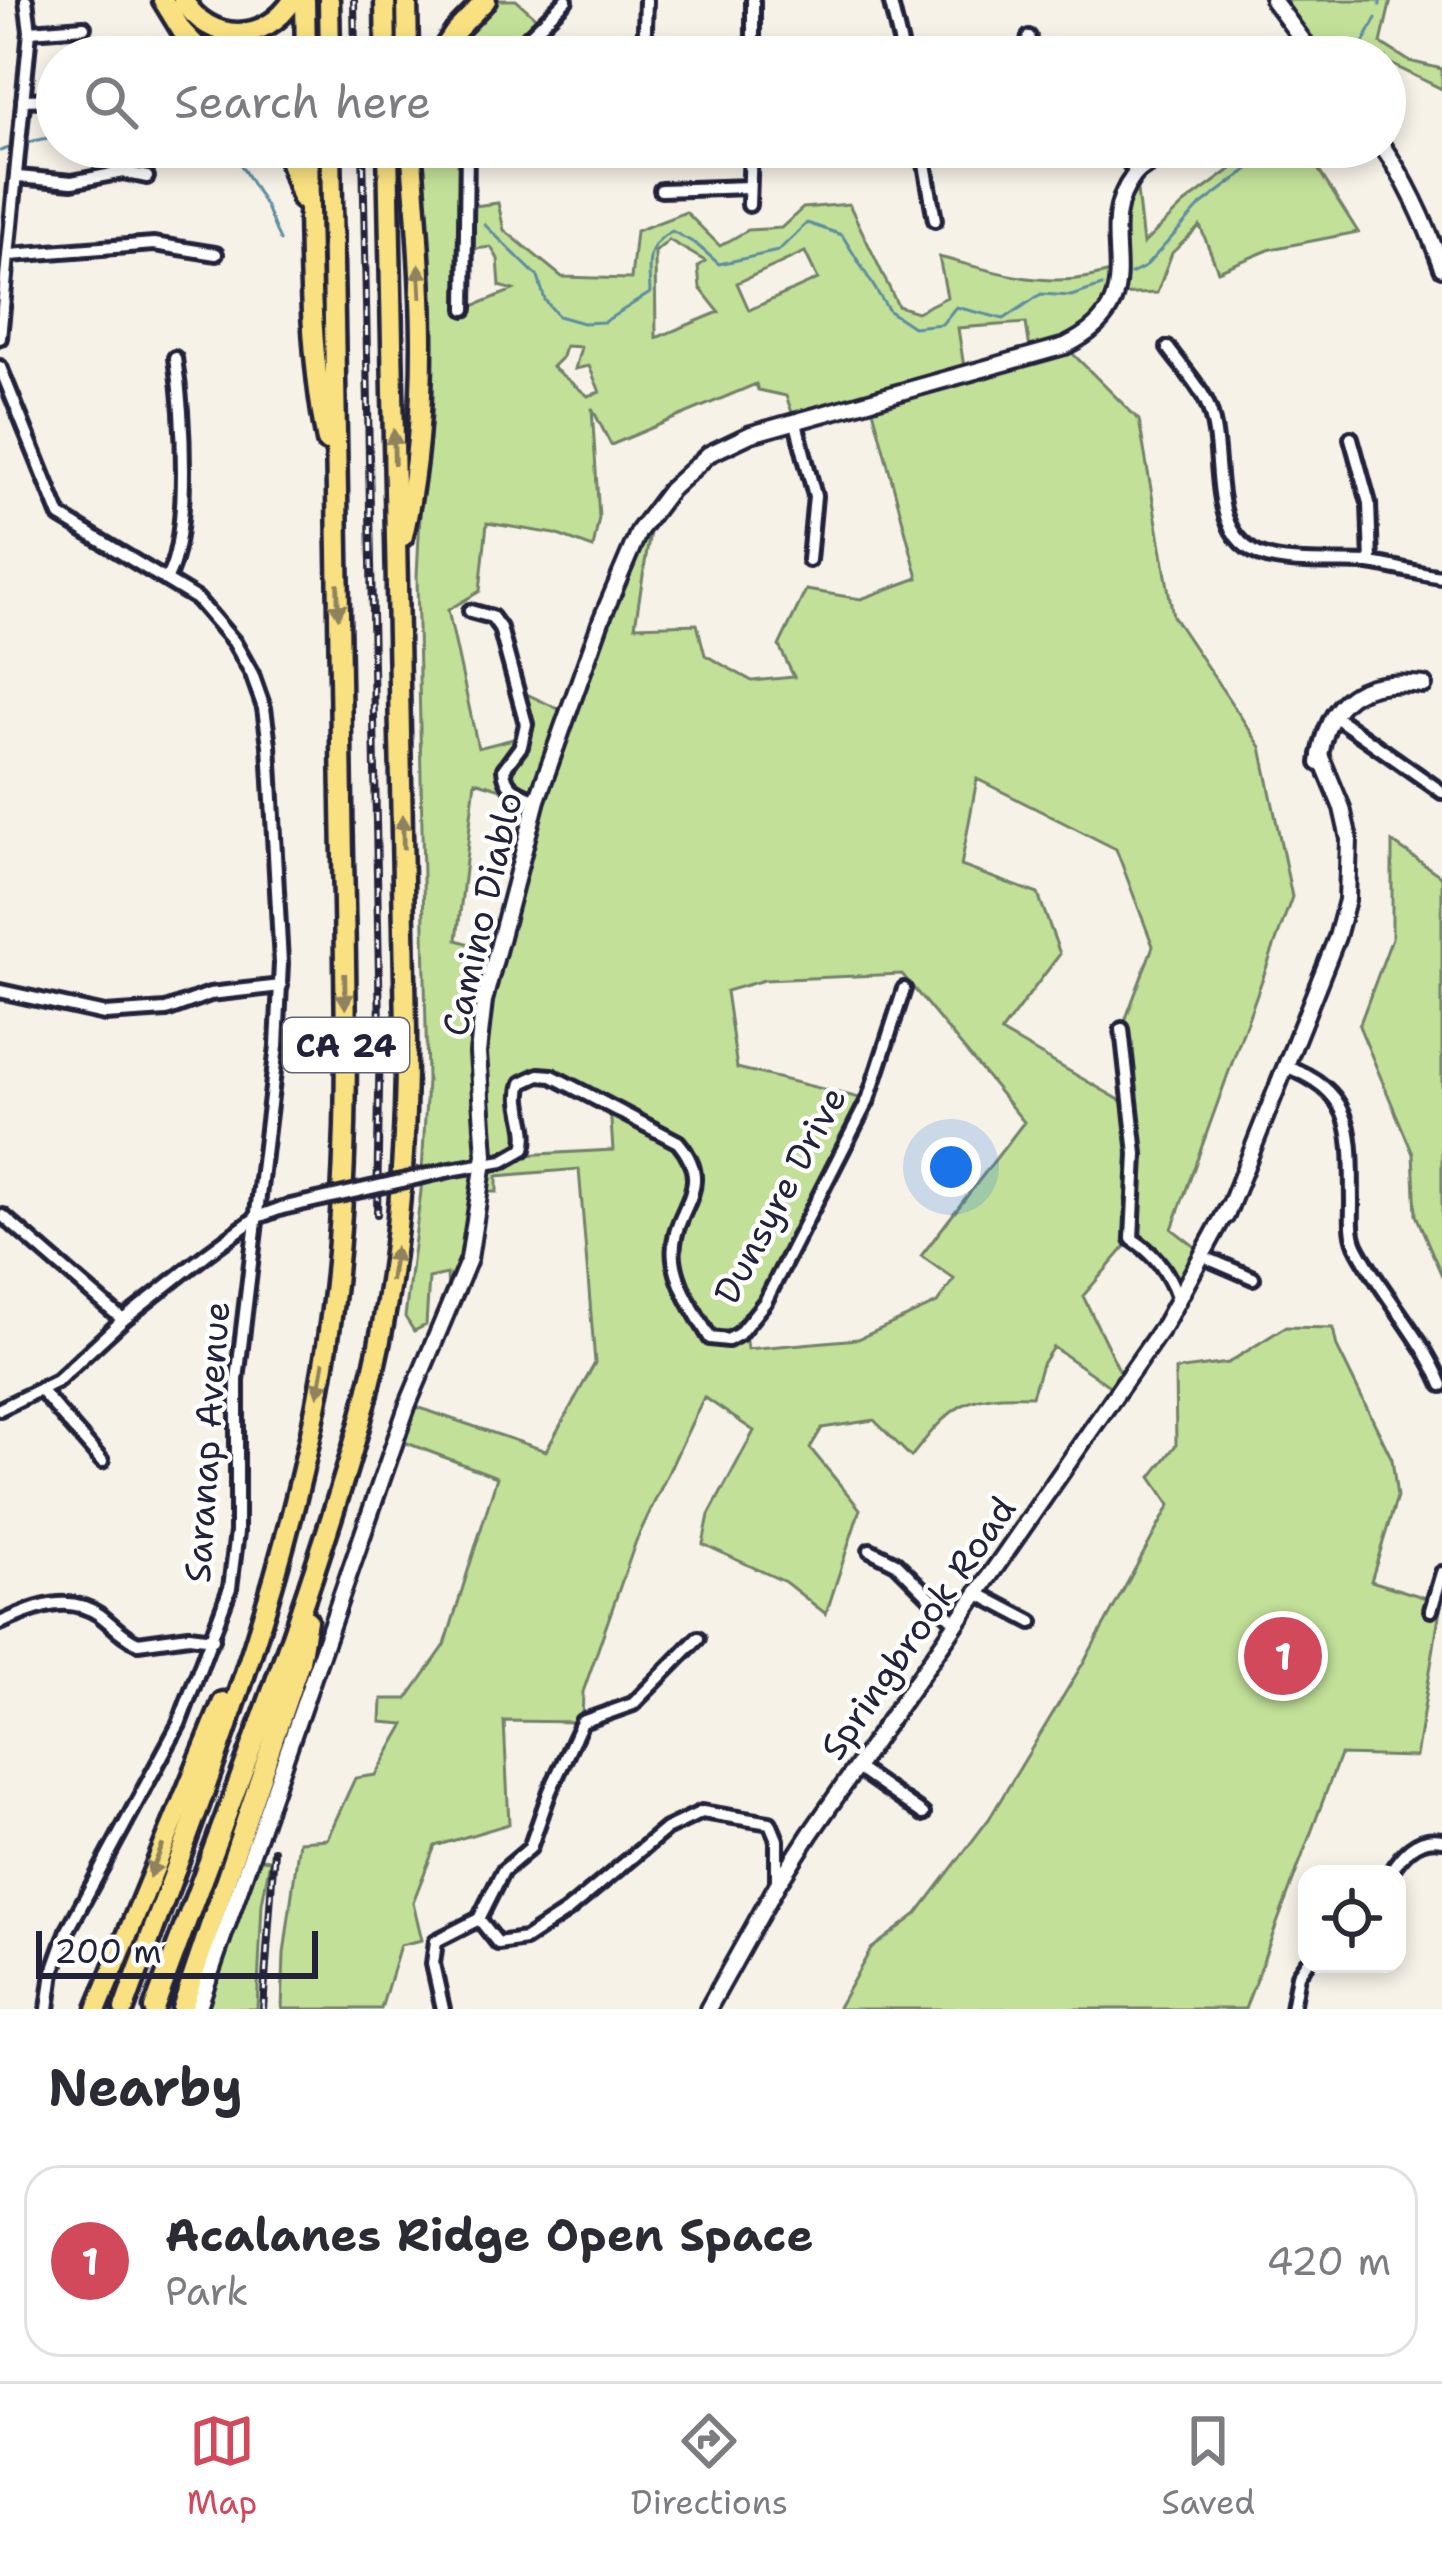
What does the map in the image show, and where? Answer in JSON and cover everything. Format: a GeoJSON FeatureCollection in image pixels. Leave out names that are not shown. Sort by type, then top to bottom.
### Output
{"type":"FeatureCollection","features":[{"type":"Feature","properties":{"kind":"highway"},"geometry":{"type":"LineString","coordinates":[[164,0],[187,36]]}},
{"type":"Feature","properties":{"kind":"highway"},"geometry":{"type":"LineString","coordinates":[[183,0],[211,29],[238,34],[265,28],[293,0]]}},
{"type":"Feature","properties":{"kind":"highway"},"geometry":{"type":"LineString","coordinates":[[305,0],[306,36]]}},
{"type":"Feature","properties":{"kind":"highway"},"geometry":{"type":"LineString","coordinates":[[329,0],[330,36]]}},
{"type":"Feature","properties":{"kind":"highway"},"geometry":{"type":"LineString","coordinates":[[385,0],[386,36]]}},
{"type":"Feature","properties":{"kind":"highway"},"geometry":{"type":"LineString","coordinates":[[407,0],[408,36]]}},
{"type":"Feature","properties":{"kind":"highway"},"geometry":{"type":"LineString","coordinates":[[452,36],[486,0]]}},
{"type":"Feature","properties":{"kind":"highway"},"geometry":{"type":"LineString","coordinates":[[293,168],[310,262]]}},
{"type":"Feature","properties":{"kind":"highway"},"geometry":{"type":"LineString","coordinates":[[308,168],[320,409],[336,484]]}},
{"type":"Feature","properties":{"kind":"highway","name":"CA 24"},"geometry":{"type":"LineString","coordinates":[[97,2009],[268,1599],[291,1521],[333,1302],[342,1201],[346,1040],[332,168]]}},
{"type":"Feature","properties":{"kind":"highway","name":"CA 24"},"geometry":{"type":"LineString","coordinates":[[154,2009],[311,1580],[375,1365],[400,1205],[406,1028],[388,168]]}},
{"type":"Feature","properties":{"kind":"highway"},"geometry":{"type":"LineString","coordinates":[[396,564],[411,500],[419,379],[422,297],[414,168]]}},
{"type":"Feature","properties":{"kind":"highway"},"geometry":{"type":"LineString","coordinates":[[182,2009],[300,1661],[311,1580]]}},
{"type":"Feature","properties":{"kind":"highway"},"geometry":{"type":"LineString","coordinates":[[124,2009],[268,1599]]}},
{"type":"Feature","properties":{"kind":"highway"},"geometry":{"type":"LineString","coordinates":[[172,2009],[263,1741],[270,1701]]}},
{"type":"Feature","properties":{"kind":"street"},"geometry":{"type":"LineString","coordinates":[[0,338],[30,31],[26,0]]}},
{"type":"Feature","properties":{"kind":"street"},"geometry":{"type":"LineString","coordinates":[[529,36],[566,0]]}},
{"type":"Feature","properties":{"kind":"street"},"geometry":{"type":"LineString","coordinates":[[645,36],[646,0]]}},
{"type":"Feature","properties":{"kind":"street"},"geometry":{"type":"LineString","coordinates":[[753,0],[753,36]]}},
{"type":"Feature","properties":{"kind":"street"},"geometry":{"type":"LineString","coordinates":[[890,0],[899,36]]}},
{"type":"Feature","properties":{"kind":"street"},"geometry":{"type":"LineString","coordinates":[[1273,0],[1300,36]]}},
{"type":"Feature","properties":{"kind":"street"},"geometry":{"type":"LineString","coordinates":[[30,31],[84,27]]}},
{"type":"Feature","properties":{"kind":"street"},"geometry":{"type":"LineString","coordinates":[[23,100],[36,100]]}},
{"type":"Feature","properties":{"kind":"street"},"geometry":{"type":"LineString","coordinates":[[466,168],[466,309]]}},
{"type":"Feature","properties":{"kind":"street"},"geometry":{"type":"LineString","coordinates":[[749,205],[750,168]]}},
{"type":"Feature","properties":{"kind":"street"},"geometry":{"type":"LineString","coordinates":[[926,168],[935,220]]}},
{"type":"Feature","properties":{"kind":"street"},"geometry":{"type":"LineString","coordinates":[[1132,168],[1135,173],[1144,168]]}},
{"type":"Feature","properties":{"kind":"street"},"geometry":{"type":"LineString","coordinates":[[1398,168],[1436,231],[1442,268]]}},
{"type":"Feature","properties":{"kind":"street"},"geometry":{"type":"LineString","coordinates":[[17,177],[72,182],[123,172],[147,177]]}},
{"type":"Feature","properties":{"kind":"street","name":"Camino Diablo"},"geometry":{"type":"LineString","coordinates":[[198,2009],[405,1414],[474,1242],[484,1163],[478,1067],[482,1014],[537,800],[602,618],[639,531],[670,490],[710,454],[751,434],[1083,338],[1105,320],[1118,288],[1119,201],[1135,173]]}},
{"type":"Feature","properties":{"kind":"street"},"geometry":{"type":"LineString","coordinates":[[661,190],[749,187]]}},
{"type":"Feature","properties":{"kind":"street"},"geometry":{"type":"LineString","coordinates":[[5,261],[154,244],[216,254]]}},
{"type":"Feature","properties":{"kind":"street"},"geometry":{"type":"LineString","coordinates":[[1168,348],[1207,402],[1219,494],[1227,523],[1241,541],[1274,559],[1371,563],[1442,577]]}},
{"type":"Feature","properties":{"kind":"street"},"geometry":{"type":"LineString","coordinates":[[167,578],[178,551],[182,412],[176,358]]}},
{"type":"Feature","properties":{"kind":"street","name":"Saranap Avenue"},"geometry":{"type":"LineString","coordinates":[[0,367],[59,516],[197,599],[244,658],[263,708],[269,745],[281,986],[237,1380],[237,1532],[230,1588],[179,1724],[68,1930],[53,1972],[48,2009]]}},
{"type":"Feature","properties":{"kind":"street"},"geometry":{"type":"LineString","coordinates":[[796,423],[815,496],[809,560]]}},
{"type":"Feature","properties":{"kind":"street"},"geometry":{"type":"LineString","coordinates":[[1351,438],[1369,503],[1371,563]]}},
{"type":"Feature","properties":{"kind":"street"},"geometry":{"type":"LineString","coordinates":[[470,611],[492,617],[500,628],[526,724],[521,746],[503,769],[504,779],[510,788],[537,800]]}},
{"type":"Feature","properties":{"kind":"street"},"geometry":{"type":"LineString","coordinates":[[1442,680],[1362,688],[1335,714],[1442,792]]}},
{"type":"Feature","properties":{"kind":"street","name":"Springbrook Road"},"geometry":{"type":"LineString","coordinates":[[708,2009],[777,1885],[1211,1260],[1337,937],[1347,900],[1342,808],[1320,754],[1335,714]]}},
{"type":"Feature","properties":{"kind":"street"},"geometry":{"type":"LineString","coordinates":[[0,991],[105,1014],[166,1010],[209,994],[281,986]]}},
{"type":"Feature","properties":{"kind":"street","name":"Dunsyre Drive"},"geometry":{"type":"LineString","coordinates":[[484,1163],[503,1161],[524,1149],[528,1135],[518,1093],[522,1082],[539,1075],[552,1076],[678,1142],[692,1158],[697,1176],[674,1243],[674,1264],[710,1339],[728,1340],[739,1334],[765,1302],[868,1100],[904,989]]}},
{"type":"Feature","properties":{"kind":"street"},"geometry":{"type":"LineString","coordinates":[[1122,1029],[1136,1154],[1132,1239],[1173,1283],[1179,1302]]}},
{"type":"Feature","properties":{"kind":"street"},"geometry":{"type":"LineString","coordinates":[[1285,1066],[1329,1089],[1347,1118],[1356,1245],[1430,1358],[1442,1385]]}},
{"type":"Feature","properties":{"kind":"street"},"geometry":{"type":"LineString","coordinates":[[0,1409],[42,1392],[124,1320],[257,1216],[484,1163]]}},
{"type":"Feature","properties":{"kind":"street","name":"Springbrook Road"},"geometry":{"type":"LineString","coordinates":[[1188,1288],[1219,1217],[1228,1208]]}},
{"type":"Feature","properties":{"kind":"street"},"geometry":{"type":"LineString","coordinates":[[3,1216],[124,1320]]}},
{"type":"Feature","properties":{"kind":"street"},"geometry":{"type":"LineString","coordinates":[[1211,1260],[1253,1278]]}},
{"type":"Feature","properties":{"kind":"street"},"geometry":{"type":"LineString","coordinates":[[42,1392],[102,1461]]}},
{"type":"Feature","properties":{"kind":"street"},"geometry":{"type":"LineString","coordinates":[[870,1550],[896,1563],[957,1624]]}},
{"type":"Feature","properties":{"kind":"street"},"geometry":{"type":"LineString","coordinates":[[1430,1610],[1442,1573]]}},
{"type":"Feature","properties":{"kind":"street"},"geometry":{"type":"LineString","coordinates":[[979,1594],[1032,1622]]}},
{"type":"Feature","properties":{"kind":"street"},"geometry":{"type":"LineString","coordinates":[[0,1624],[42,1606],[63,1603],[98,1614],[138,1643],[189,1636],[212,1639]]}},
{"type":"Feature","properties":{"kind":"street"},"geometry":{"type":"LineString","coordinates":[[443,2009],[433,1964],[436,1941],[479,1919],[503,1871],[530,1848],[582,1722],[633,1704],[698,1638]]}},
{"type":"Feature","properties":{"kind":"street"},"geometry":{"type":"LineString","coordinates":[[857,1768],[923,1814]]}},
{"type":"Feature","properties":{"kind":"street"},"geometry":{"type":"LineString","coordinates":[[479,1919],[498,1943],[525,1940],[666,1828],[702,1812],[770,1823],[777,1840],[777,1885]]}},
{"type":"Feature","properties":{"kind":"street"},"geometry":{"type":"LineString","coordinates":[[1396,1865],[1414,1845],[1442,1840]]}},
{"type":"Feature","properties":{"kind":"street"},"geometry":{"type":"LineString","coordinates":[[1292,2009],[1300,1973]]}},
{"type":"Feature","properties":{"kind":"green space"},"geometry":{"type":"Polygon","coordinates":[[[499,0],[516,0],[542,23],[529,36],[464,36],[499,0]]]}},
{"type":"Feature","properties":{"kind":"green space"},"geometry":{"type":"Polygon","coordinates":[[[1273,0],[1391,0],[1383,36],[1299,36],[1273,0]]]}},
{"type":"Feature","properties":{"kind":"green space"},"geometry":{"type":"Polygon","coordinates":[[[1406,59],[1442,69],[1442,89],[1406,71],[1406,59]]]}},
{"type":"Feature","properties":{"kind":"green space"},"geometry":{"type":"Polygon","coordinates":[[[423,168],[467,168],[466,207],[498,203],[504,230],[562,277],[631,279],[636,231],[686,212],[720,246],[748,230],[781,228],[803,208],[849,204],[898,306],[917,312],[947,297],[939,257],[1050,280],[1118,269],[1119,201],[1135,173],[1143,244],[1184,204],[1233,168],[1317,168],[1358,232],[1271,249],[1218,271],[1200,226],[1172,253],[1157,293],[1115,295],[1105,320],[1066,347],[1139,420],[1173,616],[1261,747],[1292,897],[1172,1229],[1202,1252],[1177,1290],[1132,1239],[1083,1296],[1125,1382],[1118,1392],[1053,1347],[1032,1396],[990,1397],[961,1406],[911,1457],[874,1420],[822,1428],[810,1448],[860,1509],[826,1614],[785,1582],[703,1544],[709,1515],[754,1431],[704,1397],[636,1541],[583,1692],[582,1722],[504,1721],[509,1824],[435,1846],[413,1902],[422,1940],[400,1945],[381,2009],[282,2009],[299,1841],[327,1839],[355,1778],[376,1775],[405,1724],[381,1722],[382,1699],[407,1699],[445,1645],[497,1477],[396,1439],[408,1404],[546,1451],[595,1363],[579,1169],[497,1176],[497,1192],[480,1192],[449,1312],[447,1274],[429,1278],[426,1325],[414,1331],[405,1317],[421,1191],[427,1080],[417,576],[430,313],[423,168]],[[669,240],[655,252],[656,338],[719,312],[700,288],[698,267],[705,261],[669,240]],[[491,247],[466,250],[466,309],[513,290],[500,286],[498,259],[491,247]],[[805,252],[737,283],[749,310],[818,279],[805,252]],[[1026,323],[958,328],[965,374],[1031,356],[1026,323]],[[565,346],[552,367],[588,396],[600,392],[589,366],[575,369],[581,347],[565,346]],[[756,384],[611,445],[592,408],[599,518],[593,548],[555,534],[487,523],[480,591],[448,610],[478,748],[521,737],[526,724],[518,690],[567,713],[653,513],[635,626],[697,624],[705,655],[752,681],[794,677],[779,646],[806,590],[861,599],[918,578],[871,402],[796,423],[786,396],[758,390],[756,384]],[[977,779],[961,866],[1038,894],[1060,954],[1001,1032],[1132,1107],[1122,1029],[1153,946],[1116,849],[977,779]],[[475,781],[457,940],[495,952],[537,800],[475,781]],[[902,974],[764,980],[726,991],[737,1068],[868,1100],[765,1302],[744,1327],[747,1349],[858,1339],[937,1303],[954,1279],[921,1256],[1024,1122],[902,974]],[[552,1076],[523,1082],[528,1135],[519,1155],[613,1150],[610,1107],[552,1076]]]}},
{"type":"Feature","properties":{"kind":"green space"},"geometry":{"type":"Polygon","coordinates":[[[1392,842],[1442,877],[1442,1276],[1416,1215],[1413,1154],[1359,1026],[1392,938],[1392,842]]]}},
{"type":"Feature","properties":{"kind":"green space"},"geometry":{"type":"Polygon","coordinates":[[[1285,1327],[1333,1328],[1337,1347],[1392,1459],[1397,1497],[1371,1581],[1442,1598],[1416,1757],[1340,1755],[1245,2009],[837,2009],[871,1949],[917,1914],[989,1819],[1085,1660],[1170,1505],[1151,1477],[1176,1445],[1175,1370],[1228,1363],[1285,1327]]]}},
{"type":"Feature","properties":{"kind":"green space"},"geometry":{"type":"Polygon","coordinates":[[[261,1859],[270,1860],[262,1904],[257,2009],[204,2009],[261,1859]]]}},
{"type":"Feature","properties":{"kind":"waterway"},"geometry":{"type":"LineString","coordinates":[[1380,0],[1380,5]]}},
{"type":"Feature","properties":{"kind":"waterway"},"geometry":{"type":"LineString","coordinates":[[1367,36],[1376,18]]}},
{"type":"Feature","properties":{"kind":"waterway"},"geometry":{"type":"LineString","coordinates":[[24,143],[36,140]]}},
{"type":"Feature","properties":{"kind":"waterway"},"geometry":{"type":"LineString","coordinates":[[0,151],[15,146]]}},
{"type":"Feature","properties":{"kind":"waterway"},"geometry":{"type":"LineString","coordinates":[[243,168],[280,241]]}},
{"type":"Feature","properties":{"kind":"waterway"},"geometry":{"type":"LineString","coordinates":[[1131,274],[1145,267],[1201,205],[1250,168]]}},
{"type":"Feature","properties":{"kind":"waterway"},"geometry":{"type":"LineString","coordinates":[[484,224],[538,277],[545,300],[558,316],[583,323],[604,322],[650,293],[652,249],[672,231],[719,264],[778,251],[807,223],[842,235],[889,311],[913,327],[942,324],[956,307],[1004,319],[1041,294],[1071,296],[1102,286]]}},
{"type":"Feature","properties":{"kind":"railway"},"geometry":{"type":"LineString","coordinates":[[354,0],[355,36]]}},
{"type":"Feature","properties":{"kind":"railway"},"geometry":{"type":"LineString","coordinates":[[363,168],[380,1029],[377,1214]]}},
{"type":"Feature","properties":{"kind":"railway"},"geometry":{"type":"LineString","coordinates":[[263,2009],[274,1850]]}},
{"type":"Feature","properties":{"kind":"place","name":"Acalanes Ridge Open Space"},"geometry":{"type":"Point","coordinates":[1283,1656]}}]}
